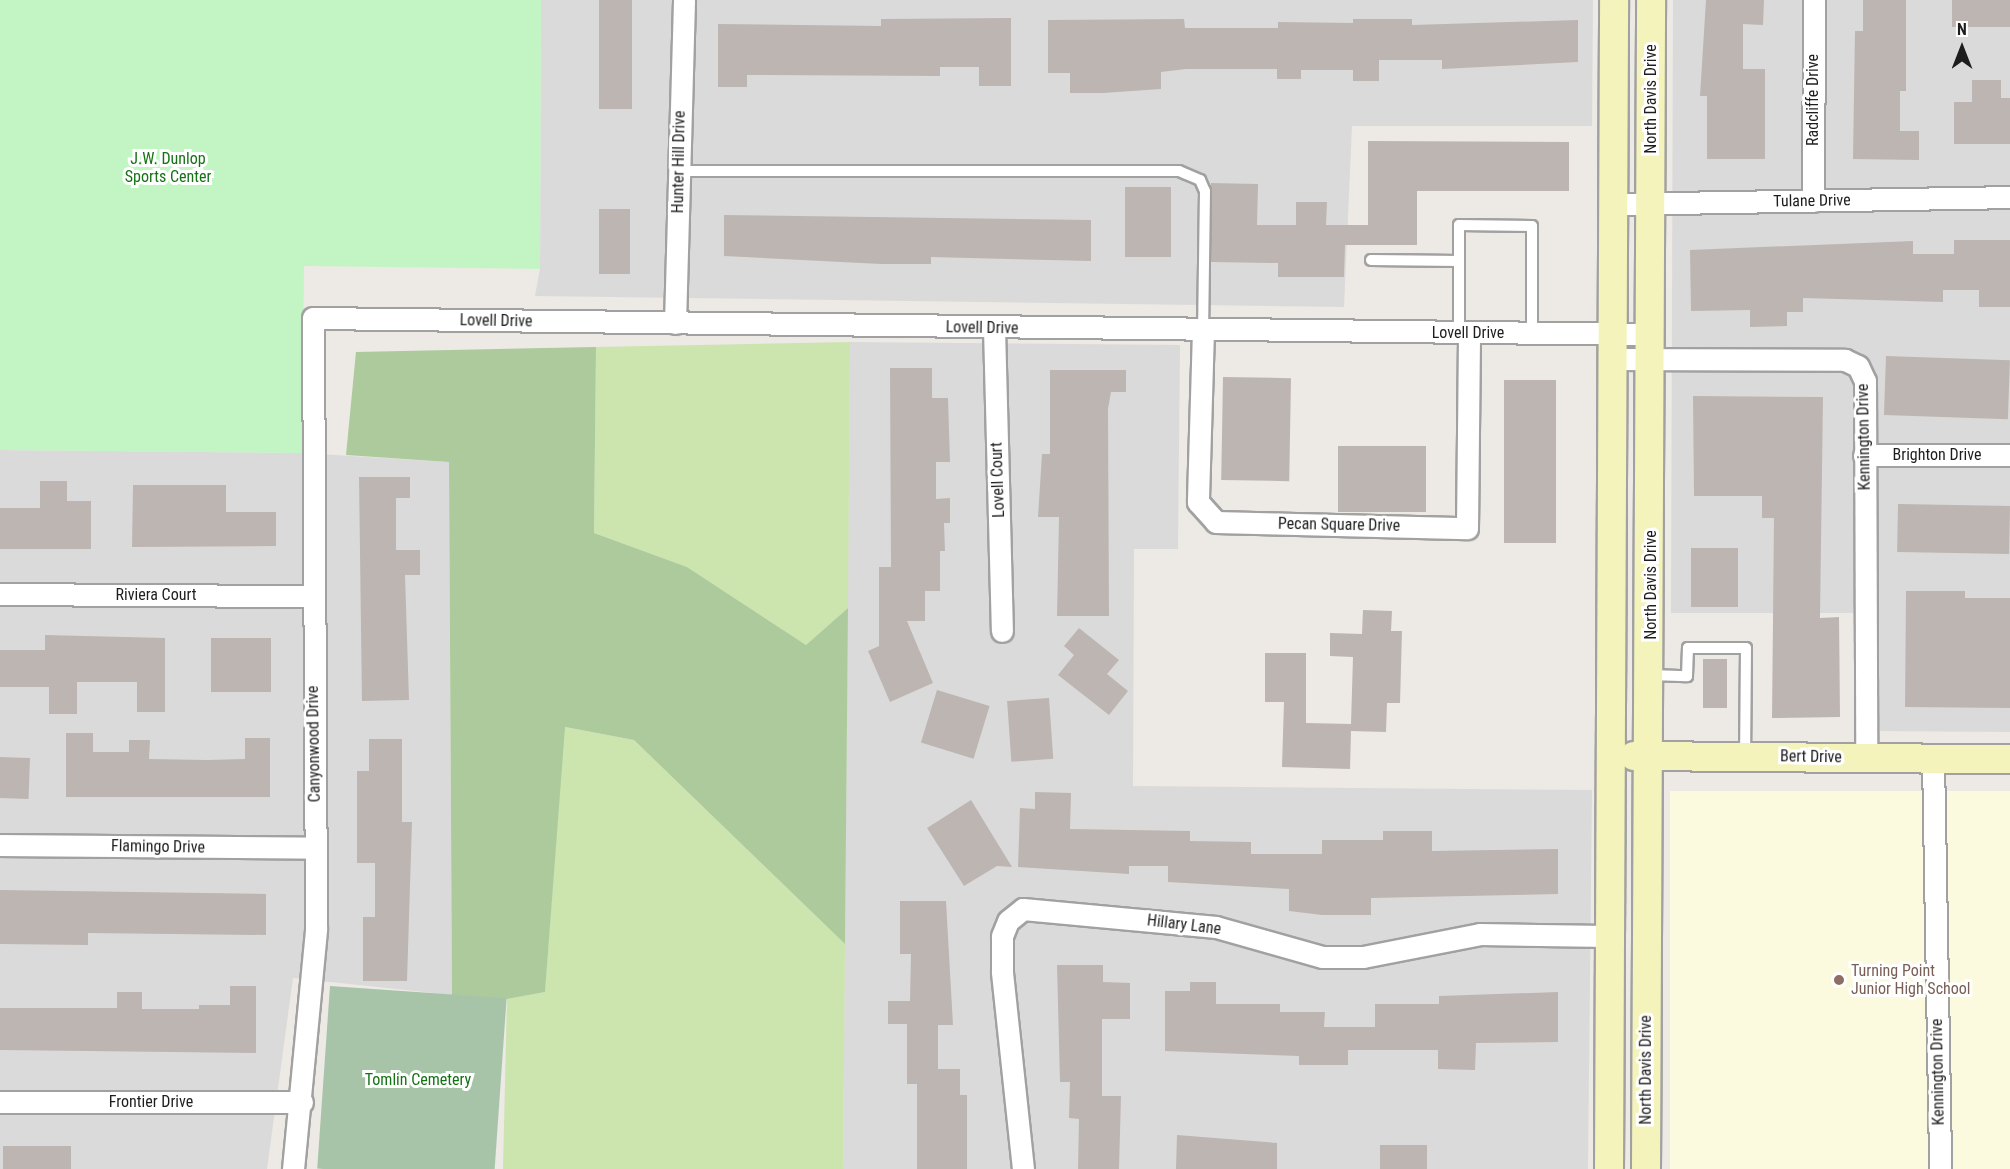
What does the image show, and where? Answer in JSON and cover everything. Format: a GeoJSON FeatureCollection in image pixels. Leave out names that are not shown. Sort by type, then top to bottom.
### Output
{"type":"FeatureCollection","features":[{"type":"Feature","properties":{"kind":"street","name":"Hunter Hill Drive"},"geometry":{"type":"LineString","coordinates":[[675,323],[684,0]]}},
{"type":"Feature","properties":{"kind":"street"},"geometry":{"type":"LineString","coordinates":[[1609,1169],[1608,936],[1611,756],[1614,0]]}},
{"type":"Feature","properties":{"kind":"street","name":"North Davis Drive"},"geometry":{"type":"LineString","coordinates":[[1646,1169],[1651,756],[1651,0]]}},
{"type":"Feature","properties":{"kind":"street","name":"Radcliffe Drive"},"geometry":{"type":"LineString","coordinates":[[1813,201],[1814,0]]}},
{"type":"Feature","properties":{"kind":"street","name":"Tulane Drive"},"geometry":{"type":"LineString","coordinates":[[1614,204],[2010,197]]}},
{"type":"Feature","properties":{"kind":"street","name":"Lovell Drive"},"geometry":{"type":"LineString","coordinates":[[313,318],[993,328],[1532,332],[1612,346],[1650,346]]}},
{"type":"Feature","properties":{"kind":"street","name":"Canyonwood Drive"},"geometry":{"type":"LineString","coordinates":[[293,1169],[313,994],[315,849],[311,596],[313,318]]}},
{"type":"Feature","properties":{"kind":"street","name":"Lovell Court"},"geometry":{"type":"LineString","coordinates":[[993,328],[1002,631]]}},
{"type":"Feature","properties":{"kind":"street","name":"Pecan Square Drive"},"geometry":{"type":"LineString","coordinates":[[1203,330],[1198,502],[1216,522],[1467,528],[1464,333]]}},
{"type":"Feature","properties":{"kind":"street","name":"Kennington Drive"},"geometry":{"type":"LineString","coordinates":[[1650,346],[1852,363],[1865,381],[1866,758]]}},
{"type":"Feature","properties":{"kind":"street","name":"Brighton Drive"},"geometry":{"type":"LineString","coordinates":[[1864,455],[2010,455]]}},
{"type":"Feature","properties":{"kind":"street","name":"Riviera Court"},"geometry":{"type":"LineString","coordinates":[[0,594],[311,596]]}},
{"type":"Feature","properties":{"kind":"street","name":"Bert Drive"},"geometry":{"type":"LineString","coordinates":[[1611,756],[1745,755],[2010,759]]}},
{"type":"Feature","properties":{"kind":"street","name":"Kennington Drive"},"geometry":{"type":"LineString","coordinates":[[1933,758],[1940,1169]]}},
{"type":"Feature","properties":{"kind":"street","name":"Flamingo Drive"},"geometry":{"type":"LineString","coordinates":[[0,845],[315,849]]}},
{"type":"Feature","properties":{"kind":"street","name":"Hillary Lane"},"geometry":{"type":"LineString","coordinates":[[1023,1169],[1002,971],[1002,936],[1008,921],[1023,909],[1216,927],[1322,957],[1363,957],[1480,934],[1608,936]]}},
{"type":"Feature","properties":{"kind":"street","name":"Frontier Drive"},"geometry":{"type":"LineString","coordinates":[[0,1102],[302,1102]]}},
{"type":"Feature","properties":{"kind":"lane"},"geometry":{"type":"LineString","coordinates":[[679,171],[1179,171],[1200,180],[1204,191],[1203,330]]}},
{"type":"Feature","properties":{"kind":"lane"},"geometry":{"type":"LineString","coordinates":[[1464,333],[1459,225],[1532,226],[1532,332]]}},
{"type":"Feature","properties":{"kind":"lane"},"geometry":{"type":"LineString","coordinates":[[1371,260],[1459,261]]}},
{"type":"Feature","properties":{"kind":"lane"},"geometry":{"type":"LineString","coordinates":[[1651,675],[1687,676],[1688,648],[1746,648],[1745,755]]}},
{"type":"Feature","properties":{"kind":"shaded area"},"geometry":{"type":"Polygon","coordinates":[[[541,0],[1593,0],[1592,126],[1352,126],[1344,307],[535,296],[540,269],[541,0]]]}},
{"type":"Feature","properties":{"kind":"shaded area"},"geometry":{"type":"Polygon","coordinates":[[[1673,0],[2010,0],[2010,732],[1877,731],[1876,613],[1671,613],[1673,0]]]}},
{"type":"Feature","properties":{"kind":"shaded area"},"geometry":{"type":"Polygon","coordinates":[[[850,342],[1180,345],[1178,549],[1134,549],[1133,786],[1592,790],[1588,1169],[843,1169],[850,342]]]}},
{"type":"Feature","properties":{"kind":"shaded area"},"geometry":{"type":"Polygon","coordinates":[[[0,450],[302,453],[449,462],[452,995],[293,978],[267,1169],[0,1169],[0,450]]]}},
{"type":"Feature","properties":{"kind":"shaded area","name":"Turning Point Junior High School"},"geometry":{"type":"Polygon","coordinates":[[[1670,791],[2010,791],[2010,1169],[1670,1169],[1670,791]]]}},
{"type":"Feature","properties":{"kind":"green space","name":"J.W. Dunlop Sports Center"},"geometry":{"type":"Polygon","coordinates":[[[0,0],[541,0],[540,269],[304,266],[302,453],[0,450],[0,0]]]}},
{"type":"Feature","properties":{"kind":"green space"},"geometry":{"type":"Polygon","coordinates":[[[850,342],[848,608],[806,645],[687,567],[594,533],[596,347],[850,342]]]}},
{"type":"Feature","properties":{"kind":"green space"},"geometry":{"type":"Polygon","coordinates":[[[596,347],[594,533],[687,567],[806,645],[848,608],[845,944],[634,740],[565,727],[545,992],[507,999],[452,995],[449,462],[346,455],[356,352],[596,347]]]}},
{"type":"Feature","properties":{"kind":"green space"},"geometry":{"type":"Polygon","coordinates":[[[564,727],[634,740],[845,944],[843,1169],[503,1169],[507,999],[545,992],[564,727]]]}},
{"type":"Feature","properties":{"kind":"green space","name":"Tomlin Cemetery"},"geometry":{"type":"Polygon","coordinates":[[[330,986],[507,998],[495,1169],[317,1169],[330,986]]]}},
{"type":"Feature","properties":{"kind":"building"},"geometry":{"type":"Polygon","coordinates":[[[599,0],[632,0],[632,109],[599,109],[599,0]]]}},
{"type":"Feature","properties":{"kind":"building"},"geometry":{"type":"Polygon","coordinates":[[[1706,0],[1764,0],[1763,25],[1743,24],[1743,69],[1765,69],[1765,159],[1707,159],[1707,96],[1700,96],[1706,0]]]}},
{"type":"Feature","properties":{"kind":"building"},"geometry":{"type":"Polygon","coordinates":[[[1863,0],[1906,0],[1906,91],[1900,91],[1900,131],[1919,131],[1919,160],[1853,159],[1855,31],[1863,31],[1863,0]]]}},
{"type":"Feature","properties":{"kind":"building"},"geometry":{"type":"Polygon","coordinates":[[[1952,0],[2010,0],[2010,27],[1952,27],[1952,0]]]}},
{"type":"Feature","properties":{"kind":"building"},"geometry":{"type":"Polygon","coordinates":[[[1011,18],[1011,86],[979,86],[979,67],[940,67],[940,76],[747,75],[747,87],[718,87],[718,24],[881,26],[881,19],[1011,18]]]}},
{"type":"Feature","properties":{"kind":"building"},"geometry":{"type":"Polygon","coordinates":[[[1184,19],[1185,28],[1278,28],[1278,22],[1353,23],[1353,19],[1412,19],[1412,25],[1578,20],[1578,62],[1442,69],[1442,60],[1379,60],[1379,81],[1353,81],[1353,70],[1301,70],[1301,79],[1277,79],[1277,69],[1186,69],[1161,72],[1161,89],[1103,93],[1070,93],[1070,73],[1048,73],[1048,20],[1184,19]]]}},
{"type":"Feature","properties":{"kind":"building"},"geometry":{"type":"Polygon","coordinates":[[[1972,80],[2001,80],[2001,98],[2010,98],[2010,144],[1954,144],[1954,102],[1972,102],[1972,80]]]}},
{"type":"Feature","properties":{"kind":"building"},"geometry":{"type":"Polygon","coordinates":[[[1368,141],[1569,142],[1569,191],[1417,191],[1417,245],[1345,245],[1344,277],[1278,277],[1278,263],[1211,262],[1211,183],[1258,184],[1257,225],[1296,225],[1296,202],[1327,202],[1326,225],[1368,225],[1368,141]]]}},
{"type":"Feature","properties":{"kind":"building"},"geometry":{"type":"Polygon","coordinates":[[[1125,187],[1171,187],[1171,257],[1125,257],[1125,187]]]}},
{"type":"Feature","properties":{"kind":"building"},"geometry":{"type":"Polygon","coordinates":[[[599,209],[630,209],[630,274],[599,274],[599,209]]]}},
{"type":"Feature","properties":{"kind":"building"},"geometry":{"type":"Polygon","coordinates":[[[724,215],[1091,220],[1091,261],[931,257],[931,264],[881,264],[724,256],[724,215]]]}},
{"type":"Feature","properties":{"kind":"building"},"geometry":{"type":"Polygon","coordinates":[[[1954,240],[2010,240],[2010,307],[1979,307],[1979,290],[1943,290],[1943,302],[1803,298],[1803,312],[1787,312],[1787,326],[1750,327],[1750,310],[1691,311],[1690,250],[1913,241],[1913,254],[1954,254],[1954,240]]]}},
{"type":"Feature","properties":{"kind":"building"},"geometry":{"type":"Polygon","coordinates":[[[1886,356],[2010,360],[2008,419],[1884,415],[1886,356]]]}},
{"type":"Feature","properties":{"kind":"building"},"geometry":{"type":"Polygon","coordinates":[[[890,368],[932,368],[932,398],[948,398],[950,462],[936,462],[936,499],[950,498],[950,523],[944,523],[945,551],[940,551],[940,591],[925,591],[925,621],[907,621],[933,683],[890,702],[868,651],[879,646],[879,567],[891,567],[890,368]]]}},
{"type":"Feature","properties":{"kind":"building"},"geometry":{"type":"Polygon","coordinates":[[[1050,370],[1126,370],[1126,392],[1111,392],[1108,409],[1109,616],[1057,616],[1059,517],[1038,517],[1042,454],[1050,454],[1050,370]]]}},
{"type":"Feature","properties":{"kind":"building"},"geometry":{"type":"Polygon","coordinates":[[[1223,377],[1291,378],[1289,481],[1221,480],[1223,377]]]}},
{"type":"Feature","properties":{"kind":"building"},"geometry":{"type":"Polygon","coordinates":[[[1504,380],[1556,380],[1556,543],[1504,543],[1504,380]]]}},
{"type":"Feature","properties":{"kind":"building"},"geometry":{"type":"Polygon","coordinates":[[[1693,396],[1823,397],[1820,618],[1839,617],[1840,717],[1772,718],[1774,518],[1762,518],[1762,496],[1694,496],[1693,396]]]}},
{"type":"Feature","properties":{"kind":"building"},"geometry":{"type":"Polygon","coordinates":[[[1338,446],[1426,446],[1426,512],[1338,512],[1338,446]]]}},
{"type":"Feature","properties":{"kind":"building"},"geometry":{"type":"Polygon","coordinates":[[[359,477],[410,477],[410,498],[396,498],[396,550],[420,550],[420,575],[405,575],[409,700],[362,701],[359,477]]]}},
{"type":"Feature","properties":{"kind":"building"},"geometry":{"type":"Polygon","coordinates":[[[40,481],[67,481],[67,501],[91,501],[91,549],[0,549],[0,508],[40,508],[40,481]]]}},
{"type":"Feature","properties":{"kind":"building"},"geometry":{"type":"Polygon","coordinates":[[[133,485],[226,485],[226,512],[276,512],[276,546],[132,547],[133,485]]]}},
{"type":"Feature","properties":{"kind":"building"},"geometry":{"type":"Polygon","coordinates":[[[1898,504],[2010,506],[2009,554],[1897,552],[1898,504]]]}},
{"type":"Feature","properties":{"kind":"building"},"geometry":{"type":"Polygon","coordinates":[[[1691,548],[1738,548],[1738,607],[1691,607],[1691,548]]]}},
{"type":"Feature","properties":{"kind":"building"},"geometry":{"type":"Polygon","coordinates":[[[1906,591],[1965,591],[1965,598],[2010,598],[2010,708],[1905,707],[1906,591]]]}},
{"type":"Feature","properties":{"kind":"building"},"geometry":{"type":"Polygon","coordinates":[[[1363,610],[1392,611],[1391,631],[1402,631],[1400,703],[1387,703],[1386,732],[1351,731],[1350,769],[1282,767],[1284,702],[1265,702],[1265,653],[1306,653],[1306,723],[1351,724],[1353,657],[1330,656],[1330,633],[1362,634],[1363,610]]]}},
{"type":"Feature","properties":{"kind":"building"},"geometry":{"type":"Polygon","coordinates":[[[1079,628],[1119,660],[1107,674],[1128,691],[1109,715],[1058,675],[1074,655],[1064,646],[1079,628]]]}},
{"type":"Feature","properties":{"kind":"building"},"geometry":{"type":"Polygon","coordinates":[[[45,635],[165,638],[165,712],[137,712],[137,682],[77,682],[77,714],[49,714],[49,687],[0,687],[0,650],[45,650],[45,635]]]}},
{"type":"Feature","properties":{"kind":"building"},"geometry":{"type":"Polygon","coordinates":[[[211,638],[271,638],[271,692],[211,692],[211,638]]]}},
{"type":"Feature","properties":{"kind":"building"},"geometry":{"type":"Polygon","coordinates":[[[1703,659],[1727,659],[1727,708],[1703,708],[1703,659]]]}},
{"type":"Feature","properties":{"kind":"building"},"geometry":{"type":"Polygon","coordinates":[[[937,690],[990,706],[974,759],[921,743],[937,690]]]}},
{"type":"Feature","properties":{"kind":"building"},"geometry":{"type":"Polygon","coordinates":[[[1049,698],[1053,759],[1011,762],[1007,701],[1049,698]]]}},
{"type":"Feature","properties":{"kind":"building"},"geometry":{"type":"Polygon","coordinates":[[[66,733],[93,733],[93,752],[129,752],[129,740],[150,740],[149,759],[245,759],[245,738],[270,738],[270,797],[66,797],[66,733]]]}},
{"type":"Feature","properties":{"kind":"building"},"geometry":{"type":"Polygon","coordinates":[[[369,739],[402,739],[402,822],[412,822],[407,981],[363,981],[363,917],[375,917],[375,863],[357,863],[357,771],[369,771],[369,739]]]}},
{"type":"Feature","properties":{"kind":"building"},"geometry":{"type":"Polygon","coordinates":[[[0,757],[30,758],[29,799],[0,798],[0,757]]]}},
{"type":"Feature","properties":{"kind":"building"},"geometry":{"type":"Polygon","coordinates":[[[1035,792],[1071,793],[1070,829],[1190,831],[1190,841],[1251,842],[1251,854],[1322,854],[1322,840],[1383,840],[1383,831],[1432,831],[1432,851],[1558,849],[1558,894],[1371,898],[1371,915],[1322,915],[1289,911],[1289,889],[1168,882],[1168,866],[1129,866],[1129,874],[1018,867],[1020,808],[1035,809],[1035,792]]]}},
{"type":"Feature","properties":{"kind":"building"},"geometry":{"type":"Polygon","coordinates":[[[971,800],[1012,867],[997,866],[964,886],[927,828],[971,800]]]}},
{"type":"Feature","properties":{"kind":"building"},"geometry":{"type":"Polygon","coordinates":[[[0,890],[266,894],[266,935],[88,933],[88,945],[0,944],[0,890]]]}},
{"type":"Feature","properties":{"kind":"building"},"geometry":{"type":"Polygon","coordinates":[[[900,901],[946,901],[953,1025],[938,1025],[938,1069],[960,1069],[960,1095],[967,1095],[967,1169],[917,1169],[917,1084],[907,1084],[907,1024],[888,1024],[888,1001],[910,1001],[911,954],[900,954],[900,901]]]}},
{"type":"Feature","properties":{"kind":"building"},"geometry":{"type":"Polygon","coordinates":[[[1057,965],[1103,965],[1103,982],[1130,983],[1130,1019],[1102,1019],[1102,1096],[1121,1096],[1119,1169],[1078,1169],[1079,1119],[1069,1118],[1070,1082],[1060,1082],[1057,965]]]}},
{"type":"Feature","properties":{"kind":"building"},"geometry":{"type":"Polygon","coordinates":[[[1190,982],[1216,982],[1216,1004],[1280,1004],[1280,1012],[1325,1012],[1324,1027],[1375,1027],[1375,1004],[1439,1004],[1439,996],[1558,992],[1558,1042],[1476,1043],[1475,1070],[1438,1069],[1438,1050],[1348,1050],[1348,1065],[1299,1065],[1299,1056],[1165,1051],[1165,991],[1190,991],[1190,982]]]}},
{"type":"Feature","properties":{"kind":"building"},"geometry":{"type":"Polygon","coordinates":[[[230,986],[256,986],[256,1053],[0,1050],[0,1008],[117,1008],[117,992],[142,992],[142,1009],[199,1009],[199,1005],[230,1005],[230,986]]]}},
{"type":"Feature","properties":{"kind":"building"},"geometry":{"type":"Polygon","coordinates":[[[1177,1135],[1277,1143],[1277,1169],[1176,1169],[1177,1135]]]}},
{"type":"Feature","properties":{"kind":"building"},"geometry":{"type":"Polygon","coordinates":[[[1380,1145],[1427,1145],[1427,1169],[1380,1169],[1380,1145]]]}},
{"type":"Feature","properties":{"kind":"building"},"geometry":{"type":"Polygon","coordinates":[[[3,1146],[71,1146],[71,1169],[3,1169],[3,1146]]]}},
{"type":"Feature","properties":{"kind":"place","name":"Turning Point Junior High School"},"geometry":{"type":"Point","coordinates":[1839,980]}}]}
